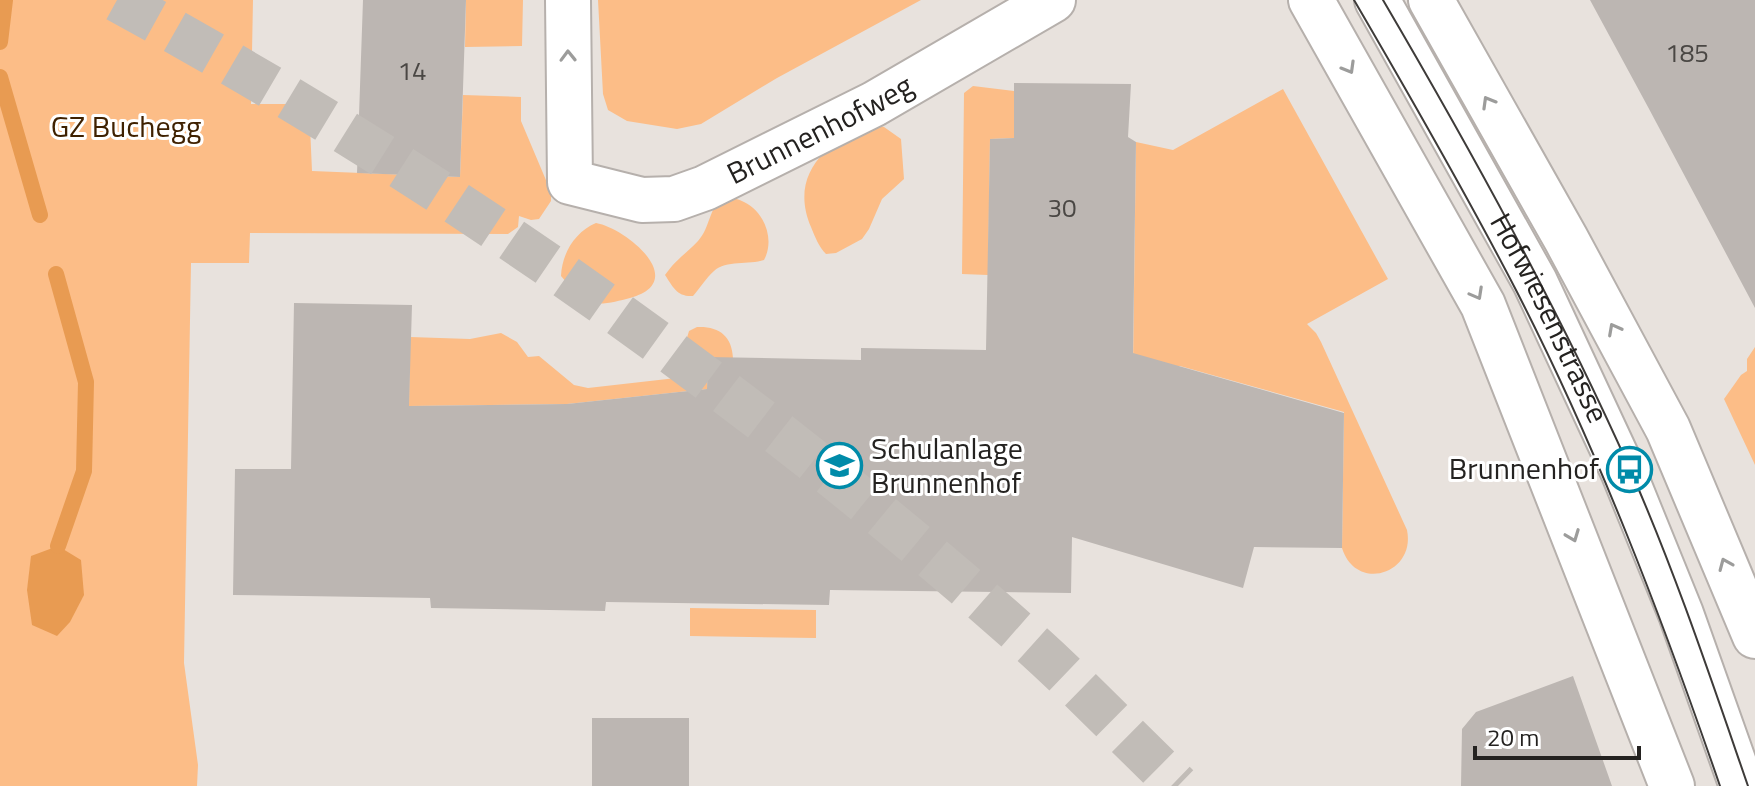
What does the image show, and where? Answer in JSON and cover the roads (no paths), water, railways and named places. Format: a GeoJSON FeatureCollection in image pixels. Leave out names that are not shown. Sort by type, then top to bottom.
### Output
{"type":"FeatureCollection","features":[{"type":"Feature","properties":{"kind":"street","name":"Brunnenhofweg"},"geometry":{"type":"LineString","coordinates":[[568,0],[570,182],[642,200],[674,199],[705,188],[874,104],[1053,0]]}},
{"type":"Feature","properties":{"kind":"street","name":"Hofwiesenstrasse"},"geometry":{"type":"LineString","coordinates":[[1311,0],[1483,305],[1672,786]]}},
{"type":"Feature","properties":{"kind":"street","name":"Hofwiesenstrasse"},"geometry":{"type":"LineString","coordinates":[[1377,0],[1541,295],[1646,528],[1681,614],[1742,786]]}},
{"type":"Feature","properties":{"kind":"street","name":"Hofwiesenstrasse"},"geometry":{"type":"LineString","coordinates":[[1431,0],[1566,239],[1668,429],[1755,636]]}},
{"type":"Feature","properties":{"kind":"waterway"},"geometry":{"type":"LineString","coordinates":[[0,42],[5,0]]}},
{"type":"Feature","properties":{"kind":"waterway"},"geometry":{"type":"LineString","coordinates":[[0,77],[40,215]]}},
{"type":"Feature","properties":{"kind":"waterway"},"geometry":{"type":"LineString","coordinates":[[56,274],[86,382],[84,471],[58,546]]}},
{"type":"Feature","properties":{"kind":"tunnel"},"geometry":{"type":"LineString","coordinates":[[117,0],[238,68],[474,215],[589,293],[701,375],[812,459],[920,547],[1025,638],[1178,786]]}},
{"type":"Feature","properties":{"kind":"tram line"},"geometry":{"type":"LineString","coordinates":[[1354,0],[1478,218],[1575,412],[1627,535],[1720,786]]}},
{"type":"Feature","properties":{"kind":"tram line"},"geometry":{"type":"LineString","coordinates":[[1383,0],[1512,230],[1573,347],[1629,467],[1692,625],[1748,786]]}},
{"type":"Feature","properties":{"kind":"place","name":"Schulanlage Brunnenhof"},"geometry":{"type":"Point","coordinates":[840,466]}},
{"type":"Feature","properties":{"kind":"place","name":"Brunnenhof"},"geometry":{"type":"Point","coordinates":[1630,469]}},
{"type":"Feature","properties":{"kind":"park label","name":"GZ Buchegg"},"geometry":{"type":"Point","coordinates":[126,127]}}]}
